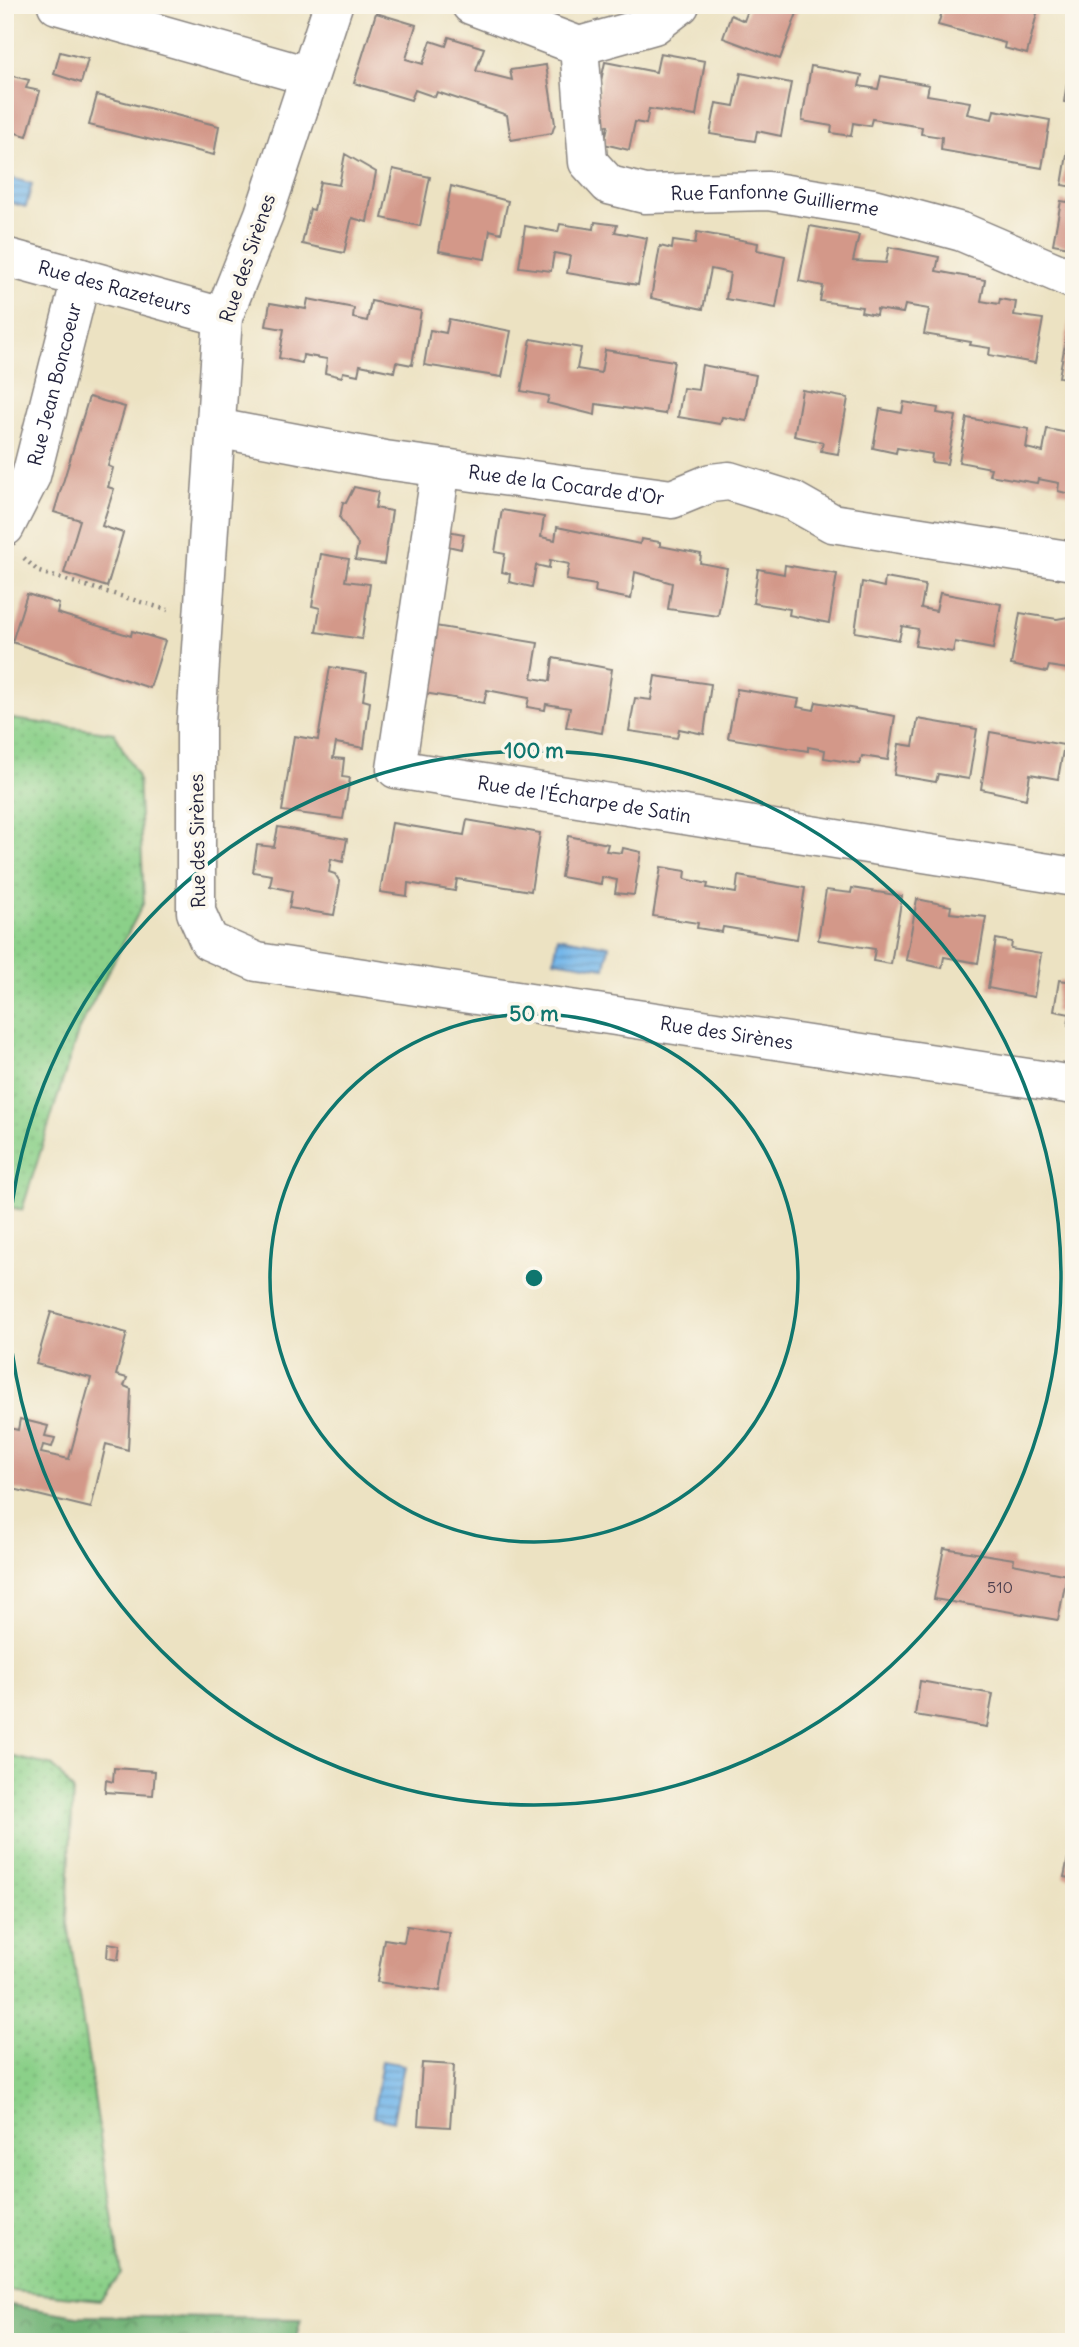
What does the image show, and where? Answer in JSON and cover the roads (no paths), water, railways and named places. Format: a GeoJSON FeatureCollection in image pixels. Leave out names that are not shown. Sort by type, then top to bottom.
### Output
{"type":"FeatureCollection","features":[{"type":"Feature","properties":{"kind":"street"},"geometry":{"type":"LineString","coordinates":[[57,5],[307,76]]}},
{"type":"Feature","properties":{"kind":"street","name":"Rue des Sirènes"},"geometry":{"type":"LineString","coordinates":[[333,5],[307,76],[264,214],[223,317],[196,724],[196,912],[209,942],[257,962],[1074,1084]]}},
{"type":"Feature","properties":{"kind":"street"},"geometry":{"type":"LineString","coordinates":[[471,5],[579,46],[654,25],[680,5]]}},
{"type":"Feature","properties":{"kind":"street","name":"Rue Fanfonne Guillierme"},"geometry":{"type":"LineString","coordinates":[[579,46],[588,162],[609,185],[645,194],[768,191],[873,208],[962,232],[1074,281]]}},
{"type":"Feature","properties":{"kind":"street","name":"Rue des Razeteurs"},"geometry":{"type":"LineString","coordinates":[[5,257],[223,317]]}},
{"type":"Feature","properties":{"kind":"street","name":"Rue Jean Boncoeur"},"geometry":{"type":"LineString","coordinates":[[14,541],[81,278]]}},
{"type":"Feature","properties":{"kind":"street","name":"Rue de la Cocarde d'Or"},"geometry":{"type":"LineString","coordinates":[[216,428],[442,468],[672,499],[711,483],[729,481],[793,501],[832,523],[1074,561]]}},
{"type":"Feature","properties":{"kind":"street","name":"Rue de l'Écharpe de Satin"},"geometry":{"type":"LineString","coordinates":[[442,468],[396,769],[1074,877]]}},
{"type":"Feature","properties":{"kind":"water"},"geometry":{"type":"Polygon","coordinates":[[[5,176],[32,184],[26,207],[5,201],[5,176]]]}},
{"type":"Feature","properties":{"kind":"water"},"geometry":{"type":"Polygon","coordinates":[[[558,937],[609,946],[605,968],[554,960],[558,937]]]}},
{"type":"Feature","properties":{"kind":"water"},"geometry":{"type":"Polygon","coordinates":[[[382,2061],[404,2065],[393,2121],[373,2116],[382,2061]]]}}]}
